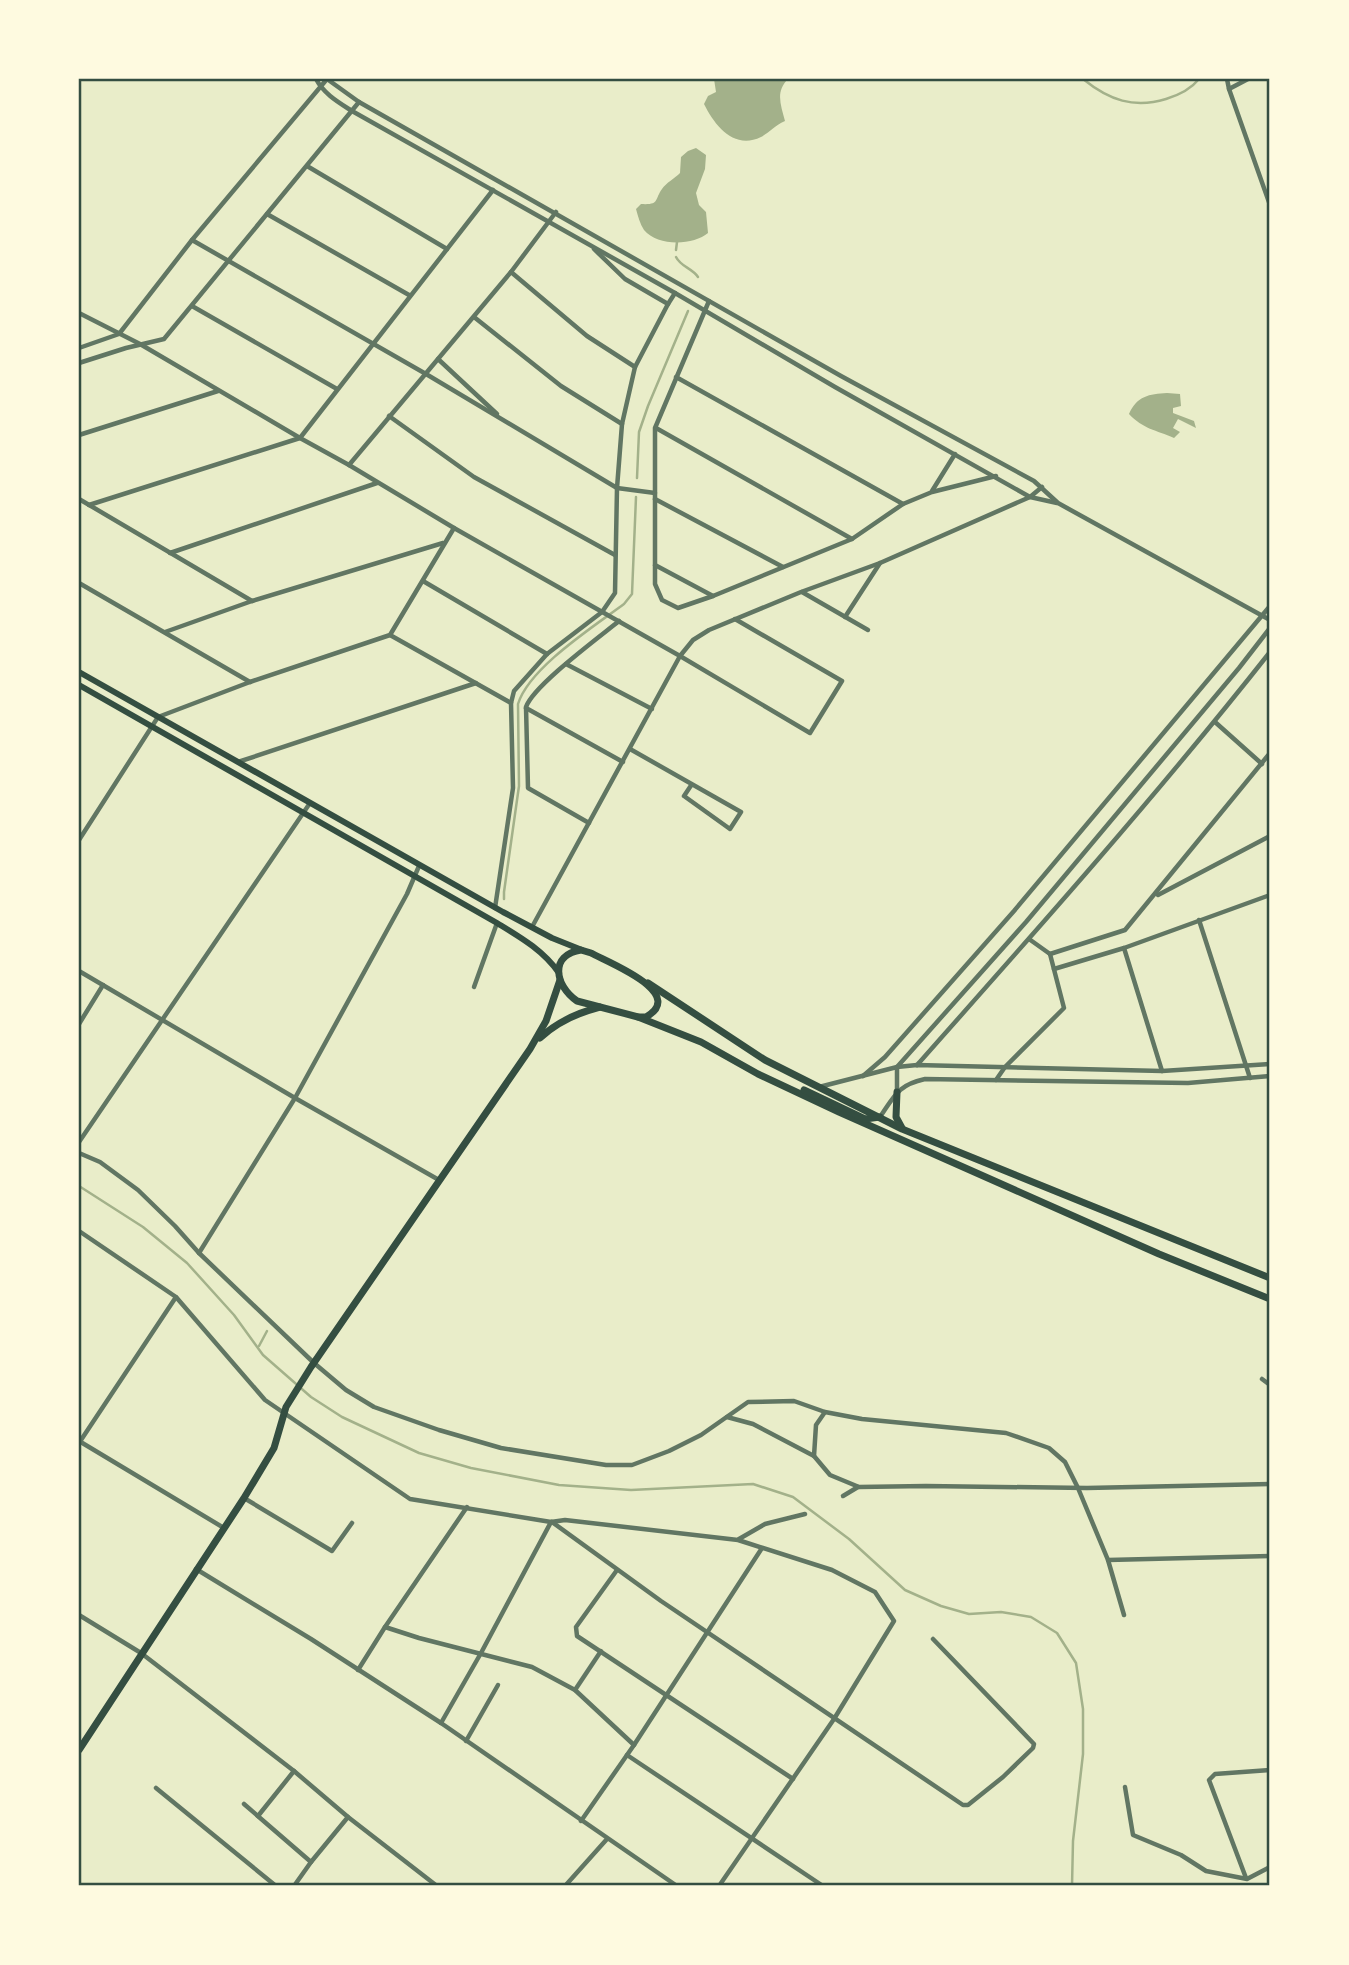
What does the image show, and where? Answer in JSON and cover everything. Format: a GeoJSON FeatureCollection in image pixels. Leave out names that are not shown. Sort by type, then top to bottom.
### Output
{"type":"FeatureCollection","features":[{"type":"Feature","properties":{"kind":"main road"},"geometry":{"type":"LineString","coordinates":[[79,672],[495,908],[648,984],[765,1060],[818,1087],[902,1129],[1270,1278]]}},
{"type":"Feature","properties":{"kind":"main road"},"geometry":{"type":"LineString","coordinates":[[79,685],[508,929],[547,957],[564,990],[577,1001],[638,1017],[701,1042],[758,1074],[839,1112],[1159,1254],[1270,1299]]}},
{"type":"Feature","properties":{"kind":"main road"},"geometry":{"type":"LineString","coordinates":[[508,929],[514,918]]}},
{"type":"Feature","properties":{"kind":"main road"},"geometry":{"type":"LineString","coordinates":[[79,1750],[244,1499],[274,1448],[286,1410],[312,1365],[530,1049],[547,1021],[565,956],[581,950],[590,953]]}},
{"type":"Feature","properties":{"kind":"main road"},"geometry":{"type":"LineString","coordinates":[[638,1017],[651,1014],[658,1002],[655,992],[648,984]]}},
{"type":"Feature","properties":{"kind":"main road"},"geometry":{"type":"LineString","coordinates":[[530,1049],[552,1028],[575,1015],[601,1007]]}},
{"type":"Feature","properties":{"kind":"main road"},"geometry":{"type":"LineString","coordinates":[[758,1074],[775,1077],[865,1119],[880,1117]]}},
{"type":"Feature","properties":{"kind":"main road"},"geometry":{"type":"LineString","coordinates":[[897,1092],[896,1117],[902,1129]]}},
{"type":"Feature","properties":{"kind":"street"},"geometry":{"type":"LineString","coordinates":[[316,79],[320,87],[352,111],[588,243],[835,387],[1030,497],[1058,503],[1270,620]]}},
{"type":"Feature","properties":{"kind":"street"},"geometry":{"type":"LineString","coordinates":[[79,348],[119,334],[192,240],[327,79],[359,102],[841,376],[1034,481],[1058,503]]}},
{"type":"Feature","properties":{"kind":"street"},"geometry":{"type":"LineString","coordinates":[[1227,79],[1270,205]]}},
{"type":"Feature","properties":{"kind":"street"},"geometry":{"type":"LineString","coordinates":[[1229,89],[1248,79]]}},
{"type":"Feature","properties":{"kind":"street"},"geometry":{"type":"LineString","coordinates":[[79,363],[163,339],[359,102]]}},
{"type":"Feature","properties":{"kind":"street"},"geometry":{"type":"LineString","coordinates":[[307,166],[447,249]]}},
{"type":"Feature","properties":{"kind":"street"},"geometry":{"type":"LineString","coordinates":[[89,505],[300,438],[493,190]]}},
{"type":"Feature","properties":{"kind":"street"},"geometry":{"type":"LineString","coordinates":[[349,465],[511,272],[556,212]]}},
{"type":"Feature","properties":{"kind":"street"},"geometry":{"type":"LineString","coordinates":[[267,214],[410,295]]}},
{"type":"Feature","properties":{"kind":"street"},"geometry":{"type":"LineString","coordinates":[[192,240],[426,374],[617,488],[655,496],[783,567]]}},
{"type":"Feature","properties":{"kind":"street"},"geometry":{"type":"LineString","coordinates":[[588,243],[625,279],[668,304]]}},
{"type":"Feature","properties":{"kind":"street"},"geometry":{"type":"LineString","coordinates":[[511,272],[587,336],[635,367]]}},
{"type":"Feature","properties":{"kind":"street"},"geometry":{"type":"LineString","coordinates":[[495,908],[513,788],[514,691],[547,654],[604,613],[615,593],[617,488],[622,424],[635,367],[675,293]]}},
{"type":"Feature","properties":{"kind":"street"},"geometry":{"type":"LineString","coordinates":[[709,301],[655,428],[655,584],[662,600],[678,608],[713,596],[852,539],[903,504],[932,492],[996,476]]}},
{"type":"Feature","properties":{"kind":"street"},"geometry":{"type":"LineString","coordinates":[[192,306],[337,389]]}},
{"type":"Feature","properties":{"kind":"street"},"geometry":{"type":"LineString","coordinates":[[79,313],[140,344],[810,733],[842,681],[735,619]]}},
{"type":"Feature","properties":{"kind":"street"},"geometry":{"type":"LineString","coordinates":[[474,317],[561,386],[622,424]]}},
{"type":"Feature","properties":{"kind":"street"},"geometry":{"type":"LineString","coordinates":[[438,359],[505,422]]}},
{"type":"Feature","properties":{"kind":"street"},"geometry":{"type":"LineString","coordinates":[[835,387],[841,376]]}},
{"type":"Feature","properties":{"kind":"street"},"geometry":{"type":"LineString","coordinates":[[676,377],[903,504]]}},
{"type":"Feature","properties":{"kind":"street"},"geometry":{"type":"LineString","coordinates":[[79,435],[218,390]]}},
{"type":"Feature","properties":{"kind":"street"},"geometry":{"type":"LineString","coordinates":[[389,416],[474,477],[615,555]]}},
{"type":"Feature","properties":{"kind":"street"},"geometry":{"type":"LineString","coordinates":[[655,428],[852,539]]}},
{"type":"Feature","properties":{"kind":"street"},"geometry":{"type":"LineString","coordinates":[[932,492],[955,454]]}},
{"type":"Feature","properties":{"kind":"street"},"geometry":{"type":"LineString","coordinates":[[170,553],[378,482]]}},
{"type":"Feature","properties":{"kind":"street"},"geometry":{"type":"LineString","coordinates":[[532,928],[680,656],[694,640],[735,619],[880,563],[1030,497],[1042,487]]}},
{"type":"Feature","properties":{"kind":"street"},"geometry":{"type":"LineString","coordinates":[[79,499],[252,601]]}},
{"type":"Feature","properties":{"kind":"street"},"geometry":{"type":"LineString","coordinates":[[79,839],[158,717],[250,682],[390,635],[454,528]]}},
{"type":"Feature","properties":{"kind":"street"},"geometry":{"type":"LineString","coordinates":[[165,632],[252,601],[444,542]]}},
{"type":"Feature","properties":{"kind":"street"},"geometry":{"type":"LineString","coordinates":[[845,617],[880,563]]}},
{"type":"Feature","properties":{"kind":"street"},"geometry":{"type":"LineString","coordinates":[[655,565],[713,596]]}},
{"type":"Feature","properties":{"kind":"street"},"geometry":{"type":"LineString","coordinates":[[423,581],[547,654]]}},
{"type":"Feature","properties":{"kind":"street"},"geometry":{"type":"LineString","coordinates":[[79,583],[250,682]]}},
{"type":"Feature","properties":{"kind":"street"},"geometry":{"type":"LineString","coordinates":[[801,592],[868,630]]}},
{"type":"Feature","properties":{"kind":"street"},"geometry":{"type":"LineString","coordinates":[[863,1076],[885,1057],[1014,911],[1270,606]]}},
{"type":"Feature","properties":{"kind":"street"},"geometry":{"type":"LineString","coordinates":[[589,823],[528,788],[526,707],[529,698],[617,620]]}},
{"type":"Feature","properties":{"kind":"street"},"geometry":{"type":"LineString","coordinates":[[897,1092],[897,1067],[1026,922],[1270,628]]}},
{"type":"Feature","properties":{"kind":"street"},"geometry":{"type":"LineString","coordinates":[[390,635],[512,703]]}},
{"type":"Feature","properties":{"kind":"street"},"geometry":{"type":"LineString","coordinates":[[917,1065],[1215,722],[1270,652]]}},
{"type":"Feature","properties":{"kind":"street"},"geometry":{"type":"LineString","coordinates":[[566,664],[652,709]]}},
{"type":"Feature","properties":{"kind":"street"},"geometry":{"type":"LineString","coordinates":[[237,762],[476,683]]}},
{"type":"Feature","properties":{"kind":"street"},"geometry":{"type":"LineString","coordinates":[[526,707],[623,762]]}},
{"type":"Feature","properties":{"kind":"street"},"geometry":{"type":"LineString","coordinates":[[1215,722],[1262,764]]}},
{"type":"Feature","properties":{"kind":"street"},"geometry":{"type":"LineString","coordinates":[[630,749],[692,784],[741,812],[730,829],[684,796],[692,784]]}},
{"type":"Feature","properties":{"kind":"street"},"geometry":{"type":"LineString","coordinates":[[1050,954],[1125,930],[1270,753]]}},
{"type":"Feature","properties":{"kind":"street"},"geometry":{"type":"LineString","coordinates":[[79,1142],[310,803]]}},
{"type":"Feature","properties":{"kind":"street"},"geometry":{"type":"LineString","coordinates":[[1154,897],[1270,836]]}},
{"type":"Feature","properties":{"kind":"street"},"geometry":{"type":"LineString","coordinates":[[199,1254],[295,1098],[407,894],[419,866]]}},
{"type":"Feature","properties":{"kind":"street"},"geometry":{"type":"LineString","coordinates":[[1054,969],[1270,895]]}},
{"type":"Feature","properties":{"kind":"street"},"geometry":{"type":"LineString","coordinates":[[1199,920],[1250,1078]]}},
{"type":"Feature","properties":{"kind":"street"},"geometry":{"type":"LineString","coordinates":[[474,987],[497,923]]}},
{"type":"Feature","properties":{"kind":"street"},"geometry":{"type":"LineString","coordinates":[[996,1080],[1005,1067],[1064,1008],[1050,954],[1029,939]]}},
{"type":"Feature","properties":{"kind":"street"},"geometry":{"type":"LineString","coordinates":[[1124,947],[1162,1071]]}},
{"type":"Feature","properties":{"kind":"street"},"geometry":{"type":"LineString","coordinates":[[79,971],[439,1180]]}},
{"type":"Feature","properties":{"kind":"street"},"geometry":{"type":"LineString","coordinates":[[79,1024],[103,985]]}},
{"type":"Feature","properties":{"kind":"street"},"geometry":{"type":"LineString","coordinates":[[818,1087],[897,1067],[917,1065],[1162,1071],[1270,1064]]}},
{"type":"Feature","properties":{"kind":"street"},"geometry":{"type":"LineString","coordinates":[[880,1117],[897,1092],[909,1083],[925,1079],[1188,1083],[1270,1076]]}},
{"type":"Feature","properties":{"kind":"street"},"geometry":{"type":"LineString","coordinates":[[79,1153],[100,1162],[138,1190],[312,1365],[374,1407],[439,1430],[501,1448],[606,1465],[632,1465],[701,1434],[748,1402],[794,1401],[825,1412],[862,1419],[1006,1433],[1049,1448],[1065,1462],[1078,1488],[1108,1560],[1124,1615]]}},
{"type":"Feature","properties":{"kind":"street"},"geometry":{"type":"LineString","coordinates":[[79,1231],[176,1297],[265,1400],[286,1410],[410,1499],[551,1522],[565,1520],[738,1540],[832,1570],[875,1592],[894,1621],[834,1719],[719,1886]]}},
{"type":"Feature","properties":{"kind":"street"},"geometry":{"type":"LineString","coordinates":[[176,1297],[79,1442],[224,1529]]}},
{"type":"Feature","properties":{"kind":"street"},"geometry":{"type":"LineString","coordinates":[[1262,1379],[1270,1385]]}},
{"type":"Feature","properties":{"kind":"street"},"geometry":{"type":"LineString","coordinates":[[814,1456],[816,1424],[825,1412]]}},
{"type":"Feature","properties":{"kind":"street"},"geometry":{"type":"LineString","coordinates":[[727,1417],[753,1424],[814,1456],[830,1475],[859,1487],[1078,1488],[1270,1484]]}},
{"type":"Feature","properties":{"kind":"street"},"geometry":{"type":"LineString","coordinates":[[843,1496],[859,1487]]}},
{"type":"Feature","properties":{"kind":"street"},"geometry":{"type":"LineString","coordinates":[[244,1499],[332,1550],[352,1523]]}},
{"type":"Feature","properties":{"kind":"street"},"geometry":{"type":"LineString","coordinates":[[358,1670],[467,1507]]}},
{"type":"Feature","properties":{"kind":"street"},"geometry":{"type":"LineString","coordinates":[[738,1540],[765,1524],[805,1514]]}},
{"type":"Feature","properties":{"kind":"street"},"geometry":{"type":"LineString","coordinates":[[551,1522],[707,1633],[963,1805],[968,1805],[1003,1777],[1034,1744],[933,1639]]}},
{"type":"Feature","properties":{"kind":"street"},"geometry":{"type":"LineString","coordinates":[[440,1723],[551,1522]]}},
{"type":"Feature","properties":{"kind":"street"},"geometry":{"type":"LineString","coordinates":[[581,1821],[634,1745],[762,1548]]}},
{"type":"Feature","properties":{"kind":"street"},"geometry":{"type":"LineString","coordinates":[[1108,1560],[1270,1556]]}},
{"type":"Feature","properties":{"kind":"street"},"geometry":{"type":"LineString","coordinates":[[196,1569],[311,1639],[440,1723],[677,1886]]}},
{"type":"Feature","properties":{"kind":"street"},"geometry":{"type":"LineString","coordinates":[[617,1570],[576,1627],[578,1636],[793,1779]]}},
{"type":"Feature","properties":{"kind":"street"},"geometry":{"type":"LineString","coordinates":[[79,1615],[141,1653],[437,1886]]}},
{"type":"Feature","properties":{"kind":"street"},"geometry":{"type":"LineString","coordinates":[[385,1627],[532,1667],[575,1690],[634,1745]]}},
{"type":"Feature","properties":{"kind":"street"},"geometry":{"type":"LineString","coordinates":[[575,1690],[601,1651]]}},
{"type":"Feature","properties":{"kind":"street"},"geometry":{"type":"LineString","coordinates":[[466,1741],[498,1685]]}},
{"type":"Feature","properties":{"kind":"street"},"geometry":{"type":"LineString","coordinates":[[627,1755],[823,1886]]}},
{"type":"Feature","properties":{"kind":"street"},"geometry":{"type":"LineString","coordinates":[[1247,1879],[1209,1780],[1215,1774],[1270,1770]]}},
{"type":"Feature","properties":{"kind":"street"},"geometry":{"type":"LineString","coordinates":[[258,1816],[294,1771]]}},
{"type":"Feature","properties":{"kind":"street"},"geometry":{"type":"LineString","coordinates":[[1125,1787],[1133,1835],[1181,1854],[1206,1871],[1247,1879],[1270,1867]]}},
{"type":"Feature","properties":{"kind":"street"},"geometry":{"type":"LineString","coordinates":[[156,1788],[276,1886]]}},
{"type":"Feature","properties":{"kind":"street"},"geometry":{"type":"LineString","coordinates":[[244,1804],[311,1862]]}},
{"type":"Feature","properties":{"kind":"street"},"geometry":{"type":"LineString","coordinates":[[294,1886],[348,1817]]}},
{"type":"Feature","properties":{"kind":"street"},"geometry":{"type":"LineString","coordinates":[[565,1886],[607,1839]]}},
{"type":"Feature","properties":{"kind":"shaded area"},"geometry":{"type":"Polygon","coordinates":[[[714,79],[788,79],[780,94],[785,121],[761,137],[751,140],[742,140],[726,134],[704,104],[708,96],[716,92],[714,79]]]}},
{"type":"Feature","properties":{"kind":"shaded area"},"geometry":{"type":"Polygon","coordinates":[[[696,148],[706,155],[705,169],[696,193],[699,205],[706,212],[708,233],[685,242],[667,242],[650,236],[640,223],[636,209],[641,204],[656,201],[664,187],[680,173],[681,157],[696,148]]]}},
{"type":"Feature","properties":{"kind":"shaded area"},"geometry":{"type":"Polygon","coordinates":[[[1180,394],[1181,406],[1173,408],[1173,413],[1194,421],[1196,428],[1178,419],[1173,428],[1180,432],[1174,438],[1145,426],[1129,414],[1144,397],[1180,394]]]}},
{"type":"Feature","properties":{"kind":"waterway"},"geometry":{"type":"LineString","coordinates":[[1083,79],[1112,97],[1133,103],[1154,102],[1176,96],[1199,79]]}},
{"type":"Feature","properties":{"kind":"waterway"},"geometry":{"type":"LineString","coordinates":[[676,250],[677,242]]}},
{"type":"Feature","properties":{"kind":"waterway"},"geometry":{"type":"LineString","coordinates":[[676,257],[698,277]]}},
{"type":"Feature","properties":{"kind":"waterway"},"geometry":{"type":"LineString","coordinates":[[637,478],[639,432],[688,311]]}},
{"type":"Feature","properties":{"kind":"waterway"},"geometry":{"type":"LineString","coordinates":[[504,899],[519,786],[518,704],[524,690],[548,663],[624,604],[632,594],[636,497]]}},
{"type":"Feature","properties":{"kind":"waterway"},"geometry":{"type":"LineString","coordinates":[[79,1186],[143,1227],[187,1263],[234,1315],[263,1355],[311,1397],[342,1417],[419,1453],[471,1468],[559,1485],[631,1490],[753,1484],[793,1497],[849,1539],[905,1590],[941,1606],[969,1614],[1001,1612],[1031,1617],[1057,1633],[1076,1663],[1083,1709],[1083,1754],[1073,1841],[1072,1886]]}},
{"type":"Feature","properties":{"kind":"waterway"},"geometry":{"type":"LineString","coordinates":[[259,1346],[267,1331]]}}]}
